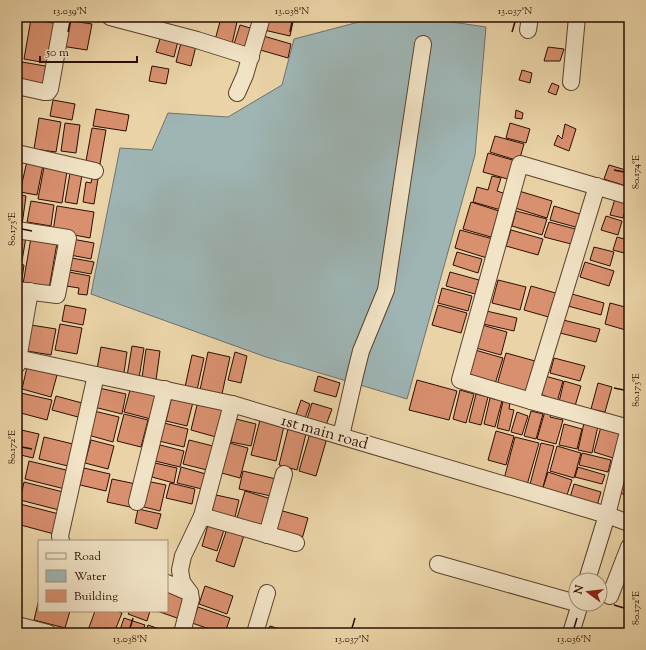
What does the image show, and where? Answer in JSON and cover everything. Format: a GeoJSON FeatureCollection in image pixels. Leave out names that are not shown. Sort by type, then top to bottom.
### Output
{"type":"FeatureCollection","features":[{"type":"Feature","properties":{"kind":"street"},"geometry":{"type":"LineString","coordinates":[[17,86],[44,92],[49,91],[64,17]]}},
{"type":"Feature","properties":{"kind":"street"},"geometry":{"type":"LineString","coordinates":[[110,17],[197,40],[251,57]]}},
{"type":"Feature","properties":{"kind":"street"},"geometry":{"type":"LineString","coordinates":[[237,92],[245,76],[262,17]]}},
{"type":"Feature","properties":{"kind":"street"},"geometry":{"type":"LineString","coordinates":[[571,82],[577,17]]}},
{"type":"Feature","properties":{"kind":"street"},"geometry":{"type":"LineString","coordinates":[[341,436],[361,352],[386,290],[423,44]]}},
{"type":"Feature","properties":{"kind":"street"},"geometry":{"type":"LineString","coordinates":[[17,153],[95,171]]}},
{"type":"Feature","properties":{"kind":"street"},"geometry":{"type":"LineString","coordinates":[[589,572],[607,515],[629,428],[460,380],[520,164],[629,196]]}},
{"type":"Feature","properties":{"kind":"street"},"geometry":{"type":"LineString","coordinates":[[531,401],[597,186]]}},
{"type":"Feature","properties":{"kind":"street"},"geometry":{"type":"LineString","coordinates":[[17,230],[68,238],[57,295],[23,290],[18,360]]}},
{"type":"Feature","properties":{"kind":"street","name":"1st main road"},"geometry":{"type":"LineString","coordinates":[[18,360],[232,404],[607,515],[629,523]]}},
{"type":"Feature","properties":{"kind":"street"},"geometry":{"type":"LineString","coordinates":[[60,540],[96,375]]}},
{"type":"Feature","properties":{"kind":"street"},"geometry":{"type":"LineString","coordinates":[[137,502],[165,390]]}},
{"type":"Feature","properties":{"kind":"street"},"geometry":{"type":"LineString","coordinates":[[182,633],[191,599],[190,593],[182,582],[180,570],[183,556],[202,516],[232,404]]}},
{"type":"Feature","properties":{"kind":"street"},"geometry":{"type":"LineString","coordinates":[[267,535],[284,474]]}},
{"type":"Feature","properties":{"kind":"street"},"geometry":{"type":"LineString","coordinates":[[202,516],[296,543]]}},
{"type":"Feature","properties":{"kind":"street"},"geometry":{"type":"LineString","coordinates":[[610,596],[629,548]]}},
{"type":"Feature","properties":{"kind":"street"},"geometry":{"type":"LineString","coordinates":[[438,564],[568,601]]}},
{"type":"Feature","properties":{"kind":"street"},"geometry":{"type":"LineString","coordinates":[[168,583],[190,593]]}},
{"type":"Feature","properties":{"kind":"street"},"geometry":{"type":"LineString","coordinates":[[255,633],[268,593]]}},
{"type":"Feature","properties":{"kind":"street"},"geometry":{"type":"LineString","coordinates":[[570,633],[576,612]]}},
{"type":"Feature","properties":{"kind":"street"},"geometry":{"type":"LineString","coordinates":[[17,624],[48,633]]}},
{"type":"Feature","properties":{"kind":"water"},"geometry":{"type":"Polygon","coordinates":[[[378,17],[418,17],[486,27],[475,155],[407,399],[266,357],[91,294],[120,148],[152,150],[168,113],[228,117],[282,85],[294,39],[378,17]]]}},
{"type":"Feature","properties":{"kind":"building"},"geometry":{"type":"Polygon","coordinates":[[[267,17],[294,17],[290,36],[264,30],[267,17]]]}},
{"type":"Feature","properties":{"kind":"building"},"geometry":{"type":"Polygon","coordinates":[[[221,18],[237,22],[232,44],[215,40],[221,18]]]}},
{"type":"Feature","properties":{"kind":"building"},"geometry":{"type":"Polygon","coordinates":[[[31,19],[59,24],[53,64],[24,59],[31,19]]]}},
{"type":"Feature","properties":{"kind":"building"},"geometry":{"type":"Polygon","coordinates":[[[65,20],[92,24],[87,50],[61,46],[65,20]]]}},
{"type":"Feature","properties":{"kind":"building"},"geometry":{"type":"Polygon","coordinates":[[[240,25],[257,30],[252,49],[234,44],[240,25]]]}},
{"type":"Feature","properties":{"kind":"building"},"geometry":{"type":"Polygon","coordinates":[[[162,32],[179,37],[174,57],[156,52],[162,32]]]}},
{"type":"Feature","properties":{"kind":"building"},"geometry":{"type":"Polygon","coordinates":[[[260,35],[291,44],[288,58],[257,49],[260,35]]]}},
{"type":"Feature","properties":{"kind":"building"},"geometry":{"type":"Polygon","coordinates":[[[182,39],[197,42],[191,66],[176,62],[182,39]]]}},
{"type":"Feature","properties":{"kind":"building"},"geometry":{"type":"Polygon","coordinates":[[[548,47],[564,49],[560,61],[544,61],[548,47]]]}},
{"type":"Feature","properties":{"kind":"building"},"geometry":{"type":"Polygon","coordinates":[[[22,62],[51,67],[48,85],[19,79],[22,62]]]}},
{"type":"Feature","properties":{"kind":"building"},"geometry":{"type":"Polygon","coordinates":[[[152,66],[169,69],[166,84],[149,81],[152,66]]]}},
{"type":"Feature","properties":{"kind":"building"},"geometry":{"type":"Polygon","coordinates":[[[522,70],[532,73],[530,83],[519,80],[522,70]]]}},
{"type":"Feature","properties":{"kind":"building"},"geometry":{"type":"Polygon","coordinates":[[[552,83],[559,86],[556,95],[548,92],[552,83]]]}},
{"type":"Feature","properties":{"kind":"building"},"geometry":{"type":"Polygon","coordinates":[[[53,100],[75,104],[72,120],[50,116],[53,100]]]}},
{"type":"Feature","properties":{"kind":"building"},"geometry":{"type":"Polygon","coordinates":[[[96,109],[129,115],[126,131],[93,126],[96,109]]]}},
{"type":"Feature","properties":{"kind":"building"},"geometry":{"type":"Polygon","coordinates":[[[516,110],[523,113],[522,119],[515,118],[516,110]]]}},
{"type":"Feature","properties":{"kind":"building"},"geometry":{"type":"Polygon","coordinates":[[[39,118],[61,122],[56,152],[34,149],[39,118]]]}},
{"type":"Feature","properties":{"kind":"building"},"geometry":{"type":"Polygon","coordinates":[[[65,123],[80,125],[76,153],[61,151],[65,123]]]}},
{"type":"Feature","properties":{"kind":"building"},"geometry":{"type":"Polygon","coordinates":[[[510,123],[530,129],[526,143],[506,138],[510,123]]]}},
{"type":"Feature","properties":{"kind":"building"},"geometry":{"type":"Polygon","coordinates":[[[565,124],[576,129],[569,151],[554,145],[558,135],[562,139],[565,124]]]}},
{"type":"Feature","properties":{"kind":"building"},"geometry":{"type":"Polygon","coordinates":[[[92,128],[106,130],[100,164],[86,161],[92,128]]]}},
{"type":"Feature","properties":{"kind":"building"},"geometry":{"type":"Polygon","coordinates":[[[495,136],[524,144],[519,161],[490,152],[495,136]]]}},
{"type":"Feature","properties":{"kind":"building"},"geometry":{"type":"Polygon","coordinates":[[[488,153],[516,161],[511,180],[483,172],[488,153]]]}},
{"type":"Feature","properties":{"kind":"building"},"geometry":{"type":"Polygon","coordinates":[[[27,161],[43,165],[37,195],[20,192],[27,161]]]}},
{"type":"Feature","properties":{"kind":"building"},"geometry":{"type":"Polygon","coordinates":[[[609,165],[629,171],[629,187],[604,179],[609,165]]]}},
{"type":"Feature","properties":{"kind":"building"},"geometry":{"type":"Polygon","coordinates":[[[44,167],[67,171],[62,203],[38,199],[44,167]]]}},
{"type":"Feature","properties":{"kind":"building"},"geometry":{"type":"Polygon","coordinates":[[[70,173],[82,175],[77,204],[65,202],[70,173]]]}},
{"type":"Feature","properties":{"kind":"building"},"geometry":{"type":"Polygon","coordinates":[[[492,176],[501,178],[497,191],[506,194],[501,210],[473,202],[477,187],[488,190],[492,176]]]}},
{"type":"Feature","properties":{"kind":"building"},"geometry":{"type":"Polygon","coordinates":[[[92,178],[98,179],[94,204],[83,202],[86,182],[91,183],[92,178]]]}},
{"type":"Feature","properties":{"kind":"building"},"geometry":{"type":"Polygon","coordinates":[[[519,191],[552,201],[547,218],[515,208],[519,191]]]}},
{"type":"Feature","properties":{"kind":"building"},"geometry":{"type":"Polygon","coordinates":[[[17,194],[26,196],[22,225],[17,225],[17,194]]]}},
{"type":"Feature","properties":{"kind":"building"},"geometry":{"type":"Polygon","coordinates":[[[615,199],[627,203],[623,218],[610,215],[615,199]]]}},
{"type":"Feature","properties":{"kind":"building"},"geometry":{"type":"Polygon","coordinates":[[[31,201],[54,205],[51,226],[27,222],[31,201]]]}},
{"type":"Feature","properties":{"kind":"building"},"geometry":{"type":"Polygon","coordinates":[[[471,202],[499,211],[491,237],[463,229],[471,202]]]}},
{"type":"Feature","properties":{"kind":"building"},"geometry":{"type":"Polygon","coordinates":[[[57,206],[94,212],[90,238],[53,231],[57,206]]]}},
{"type":"Feature","properties":{"kind":"building"},"geometry":{"type":"Polygon","coordinates":[[[554,206],[583,215],[579,228],[550,220],[554,206]]]}},
{"type":"Feature","properties":{"kind":"building"},"geometry":{"type":"Polygon","coordinates":[[[516,211],[547,219],[542,235],[512,226],[516,211]]]}},
{"type":"Feature","properties":{"kind":"building"},"geometry":{"type":"Polygon","coordinates":[[[606,216],[622,221],[618,235],[601,230],[606,216]]]}},
{"type":"Feature","properties":{"kind":"building"},"geometry":{"type":"Polygon","coordinates":[[[549,222],[579,230],[575,245],[544,237],[549,222]]]}},
{"type":"Feature","properties":{"kind":"building"},"geometry":{"type":"Polygon","coordinates":[[[460,230],[493,239],[487,258],[455,248],[460,230]]]}},
{"type":"Feature","properties":{"kind":"building"},"geometry":{"type":"Polygon","coordinates":[[[511,230],[543,239],[538,255],[506,246],[511,230]]]}},
{"type":"Feature","properties":{"kind":"building"},"geometry":{"type":"Polygon","coordinates":[[[17,235],[26,237],[22,261],[17,260],[17,235]]]}},
{"type":"Feature","properties":{"kind":"building"},"geometry":{"type":"Polygon","coordinates":[[[617,237],[628,240],[624,253],[613,250],[617,237]]]}},
{"type":"Feature","properties":{"kind":"building"},"geometry":{"type":"Polygon","coordinates":[[[31,238],[57,243],[49,289],[23,284],[31,238]]]}},
{"type":"Feature","properties":{"kind":"building"},"geometry":{"type":"Polygon","coordinates":[[[72,239],[94,243],[91,259],[70,255],[72,239]]]}},
{"type":"Feature","properties":{"kind":"building"},"geometry":{"type":"Polygon","coordinates":[[[594,247],[614,252],[610,266],[590,260],[594,247]]]}},
{"type":"Feature","properties":{"kind":"building"},"geometry":{"type":"Polygon","coordinates":[[[457,252],[482,259],[478,273],[453,265],[457,252]]]}},
{"type":"Feature","properties":{"kind":"building"},"geometry":{"type":"Polygon","coordinates":[[[66,257],[94,262],[91,274],[64,269],[66,257]]]}},
{"type":"Feature","properties":{"kind":"building"},"geometry":{"type":"Polygon","coordinates":[[[585,262],[614,271],[609,286],[580,277],[585,262]]]}},
{"type":"Feature","properties":{"kind":"building"},"geometry":{"type":"Polygon","coordinates":[[[17,264],[24,265],[21,286],[17,285],[17,264]]]}},
{"type":"Feature","properties":{"kind":"building"},"geometry":{"type":"Polygon","coordinates":[[[69,272],[90,276],[87,295],[78,294],[79,288],[66,286],[69,272]]]}},
{"type":"Feature","properties":{"kind":"building"},"geometry":{"type":"Polygon","coordinates":[[[450,272],[479,280],[475,294],[446,286],[450,272]]]}},
{"type":"Feature","properties":{"kind":"building"},"geometry":{"type":"Polygon","coordinates":[[[498,280],[526,287],[520,310],[492,303],[498,280]]]}},
{"type":"Feature","properties":{"kind":"building"},"geometry":{"type":"Polygon","coordinates":[[[531,286],[559,294],[552,318],[524,310],[531,286]]]}},
{"type":"Feature","properties":{"kind":"building"},"geometry":{"type":"Polygon","coordinates":[[[442,288],[472,296],[468,311],[438,303],[442,288]]]}},
{"type":"Feature","properties":{"kind":"building"},"geometry":{"type":"Polygon","coordinates":[[[572,294],[604,303],[601,315],[568,306],[572,294]]]}},
{"type":"Feature","properties":{"kind":"building"},"geometry":{"type":"Polygon","coordinates":[[[17,299],[21,300],[19,314],[17,313],[17,299]]]}},
{"type":"Feature","properties":{"kind":"building"},"geometry":{"type":"Polygon","coordinates":[[[610,303],[629,308],[629,331],[605,324],[610,303]]]}},
{"type":"Feature","properties":{"kind":"building"},"geometry":{"type":"Polygon","coordinates":[[[65,305],[86,309],[83,325],[62,321],[65,305]]]}},
{"type":"Feature","properties":{"kind":"building"},"geometry":{"type":"Polygon","coordinates":[[[438,305],[467,313],[461,333],[432,325],[438,305]]]}},
{"type":"Feature","properties":{"kind":"building"},"geometry":{"type":"Polygon","coordinates":[[[482,310],[517,318],[514,331],[479,323],[482,310]]]}},
{"type":"Feature","properties":{"kind":"building"},"geometry":{"type":"Polygon","coordinates":[[[563,320],[600,329],[596,342],[560,333],[563,320]]]}},
{"type":"Feature","properties":{"kind":"building"},"geometry":{"type":"Polygon","coordinates":[[[60,324],[82,328],[77,354],[55,350],[60,324]]]}},
{"type":"Feature","properties":{"kind":"building"},"geometry":{"type":"Polygon","coordinates":[[[31,325],[56,329],[51,355],[27,351],[31,325]]]}},
{"type":"Feature","properties":{"kind":"building"},"geometry":{"type":"Polygon","coordinates":[[[482,325],[507,332],[501,355],[476,348],[482,325]]]}},
{"type":"Feature","properties":{"kind":"building"},"geometry":{"type":"Polygon","coordinates":[[[132,346],[144,348],[139,378],[127,376],[132,346]]]}},
{"type":"Feature","properties":{"kind":"building"},"geometry":{"type":"Polygon","coordinates":[[[101,347],[127,352],[124,373],[97,369],[101,347]]]}},
{"type":"Feature","properties":{"kind":"building"},"geometry":{"type":"Polygon","coordinates":[[[146,349],[160,351],[156,380],[142,378],[146,349]]]}},
{"type":"Feature","properties":{"kind":"building"},"geometry":{"type":"Polygon","coordinates":[[[475,350],[503,358],[495,384],[468,376],[475,350]]]}},
{"type":"Feature","properties":{"kind":"building"},"geometry":{"type":"Polygon","coordinates":[[[208,352],[230,357],[222,394],[200,390],[208,352]]]}},
{"type":"Feature","properties":{"kind":"building"},"geometry":{"type":"Polygon","coordinates":[[[235,352],[247,356],[241,383],[228,380],[235,352]]]}},
{"type":"Feature","properties":{"kind":"building"},"geometry":{"type":"Polygon","coordinates":[[[506,353],[535,361],[526,394],[497,385],[506,353]]]}},
{"type":"Feature","properties":{"kind":"building"},"geometry":{"type":"Polygon","coordinates":[[[192,355],[204,358],[197,390],[185,387],[192,355]]]}},
{"type":"Feature","properties":{"kind":"building"},"geometry":{"type":"Polygon","coordinates":[[[554,358],[585,366],[580,381],[550,373],[554,358]]]}},
{"type":"Feature","properties":{"kind":"building"},"geometry":{"type":"Polygon","coordinates":[[[27,367],[57,375],[51,397],[22,389],[27,367]]]}},
{"type":"Feature","properties":{"kind":"building"},"geometry":{"type":"Polygon","coordinates":[[[318,376],[340,383],[336,397],[314,391],[318,376]]]}},
{"type":"Feature","properties":{"kind":"building"},"geometry":{"type":"Polygon","coordinates":[[[545,376],[563,381],[557,402],[546,399],[546,396],[539,394],[545,376]]]}},
{"type":"Feature","properties":{"kind":"building"},"geometry":{"type":"Polygon","coordinates":[[[417,380],[457,391],[449,420],[409,410],[417,380]]]}},
{"type":"Feature","properties":{"kind":"building"},"geometry":{"type":"Polygon","coordinates":[[[564,381],[581,386],[575,406],[559,402],[564,381]]]}},
{"type":"Feature","properties":{"kind":"building"},"geometry":{"type":"Polygon","coordinates":[[[598,383],[612,387],[605,412],[591,409],[598,383]]]}},
{"type":"Feature","properties":{"kind":"building"},"geometry":{"type":"Polygon","coordinates":[[[99,388],[126,394],[122,414],[94,407],[99,388]]]}},
{"type":"Feature","properties":{"kind":"building"},"geometry":{"type":"Polygon","coordinates":[[[130,390],[156,396],[151,419],[124,412],[130,390]]]}},
{"type":"Feature","properties":{"kind":"building"},"geometry":{"type":"Polygon","coordinates":[[[460,390],[474,394],[466,423],[453,419],[460,390]]]}},
{"type":"Feature","properties":{"kind":"building"},"geometry":{"type":"Polygon","coordinates":[[[21,393],[52,400],[47,420],[17,412],[21,393]]]}},
{"type":"Feature","properties":{"kind":"building"},"geometry":{"type":"Polygon","coordinates":[[[476,394],[488,397],[481,425],[469,422],[476,394]]]}},
{"type":"Feature","properties":{"kind":"building"},"geometry":{"type":"Polygon","coordinates":[[[56,396],[82,403],[78,417],[52,410],[56,396]]]}},
{"type":"Feature","properties":{"kind":"building"},"geometry":{"type":"Polygon","coordinates":[[[172,396],[193,402],[187,426],[166,421],[172,396]]]}},
{"type":"Feature","properties":{"kind":"building"},"geometry":{"type":"Polygon","coordinates":[[[490,398],[502,401],[495,427],[484,424],[490,398]]]}},
{"type":"Feature","properties":{"kind":"building"},"geometry":{"type":"Polygon","coordinates":[[[301,400],[310,404],[304,421],[295,418],[301,400]]]}},
{"type":"Feature","properties":{"kind":"building"},"geometry":{"type":"Polygon","coordinates":[[[198,401],[224,407],[216,437],[191,430],[198,401]]]}},
{"type":"Feature","properties":{"kind":"building"},"geometry":{"type":"Polygon","coordinates":[[[503,401],[510,403],[509,409],[514,410],[509,431],[497,428],[503,401]]]}},
{"type":"Feature","properties":{"kind":"building"},"geometry":{"type":"Polygon","coordinates":[[[312,403],[332,409],[326,425],[307,419],[312,403]]]}},
{"type":"Feature","properties":{"kind":"building"},"geometry":{"type":"Polygon","coordinates":[[[94,411],[119,417],[113,442],[88,435],[94,411]]]}},
{"type":"Feature","properties":{"kind":"building"},"geometry":{"type":"Polygon","coordinates":[[[531,411],[543,414],[536,439],[524,436],[531,411]]]}},
{"type":"Feature","properties":{"kind":"building"},"geometry":{"type":"Polygon","coordinates":[[[545,411],[552,413],[550,417],[563,420],[556,444],[537,439],[545,411]]]}},
{"type":"Feature","properties":{"kind":"building"},"geometry":{"type":"Polygon","coordinates":[[[517,412],[528,416],[522,435],[511,432],[517,412]]]}},
{"type":"Feature","properties":{"kind":"building"},"geometry":{"type":"Polygon","coordinates":[[[124,414],[148,420],[141,447],[117,441],[124,414]]]}},
{"type":"Feature","properties":{"kind":"building"},"geometry":{"type":"Polygon","coordinates":[[[236,419],[256,424],[251,446],[231,442],[236,419]]]}},
{"type":"Feature","properties":{"kind":"building"},"geometry":{"type":"Polygon","coordinates":[[[260,420],[284,426],[276,461],[251,455],[260,420]]]}},
{"type":"Feature","properties":{"kind":"building"},"geometry":{"type":"Polygon","coordinates":[[[164,423],[188,429],[184,447],[159,441],[164,423]]]}},
{"type":"Feature","properties":{"kind":"building"},"geometry":{"type":"Polygon","coordinates":[[[584,423],[598,426],[592,453],[578,450],[584,423]]]}},
{"type":"Feature","properties":{"kind":"building"},"geometry":{"type":"Polygon","coordinates":[[[602,423],[621,429],[613,458],[594,452],[602,423]]]}},
{"type":"Feature","properties":{"kind":"building"},"geometry":{"type":"Polygon","coordinates":[[[564,424],[582,429],[577,449],[559,445],[564,424]]]}},
{"type":"Feature","properties":{"kind":"building"},"geometry":{"type":"Polygon","coordinates":[[[17,429],[39,434],[33,458],[17,454],[17,429]]]}},
{"type":"Feature","properties":{"kind":"building"},"geometry":{"type":"Polygon","coordinates":[[[288,429],[306,434],[297,470],[279,465],[288,429]]]}},
{"type":"Feature","properties":{"kind":"building"},"geometry":{"type":"Polygon","coordinates":[[[496,431],[514,436],[506,465],[488,460],[496,431]]]}},
{"type":"Feature","properties":{"kind":"building"},"geometry":{"type":"Polygon","coordinates":[[[310,433],[327,438],[316,476],[299,471],[310,433]]]}},
{"type":"Feature","properties":{"kind":"building"},"geometry":{"type":"Polygon","coordinates":[[[44,437],[73,444],[68,466],[39,459],[44,437]]]}},
{"type":"Feature","properties":{"kind":"building"},"geometry":{"type":"Polygon","coordinates":[[[515,437],[539,443],[527,485],[504,479],[515,437]]]}},
{"type":"Feature","properties":{"kind":"building"},"geometry":{"type":"Polygon","coordinates":[[[91,440],[114,446],[108,469],[85,463],[91,440]]]}},
{"type":"Feature","properties":{"kind":"building"},"geometry":{"type":"Polygon","coordinates":[[[189,440],[213,446],[207,470],[183,464],[189,440]]]}},
{"type":"Feature","properties":{"kind":"building"},"geometry":{"type":"Polygon","coordinates":[[[226,442],[248,448],[240,478],[218,472],[226,442]]]}},
{"type":"Feature","properties":{"kind":"building"},"geometry":{"type":"Polygon","coordinates":[[[541,443],[554,446],[542,491],[529,488],[541,443]]]}},
{"type":"Feature","properties":{"kind":"building"},"geometry":{"type":"Polygon","coordinates":[[[160,445],[184,451],[180,467],[155,461],[160,445]]]}},
{"type":"Feature","properties":{"kind":"building"},"geometry":{"type":"Polygon","coordinates":[[[557,446],[581,453],[574,478],[550,471],[557,446]]]}},
{"type":"Feature","properties":{"kind":"building"},"geometry":{"type":"Polygon","coordinates":[[[582,453],[611,460],[608,472],[579,465],[582,453]]]}},
{"type":"Feature","properties":{"kind":"building"},"geometry":{"type":"Polygon","coordinates":[[[29,461],[70,471],[65,489],[25,479],[29,461]]]}},
{"type":"Feature","properties":{"kind":"building"},"geometry":{"type":"Polygon","coordinates":[[[155,463],[177,468],[174,483],[152,477],[155,463]]]}},
{"type":"Feature","properties":{"kind":"building"},"geometry":{"type":"Polygon","coordinates":[[[181,467],[206,474],[202,489],[177,483],[181,467]]]}},
{"type":"Feature","properties":{"kind":"building"},"geometry":{"type":"Polygon","coordinates":[[[578,467],[605,475],[602,484],[575,477],[578,467]]]}},
{"type":"Feature","properties":{"kind":"building"},"geometry":{"type":"Polygon","coordinates":[[[84,468],[110,474],[106,491],[80,485],[84,468]]]}},
{"type":"Feature","properties":{"kind":"building"},"geometry":{"type":"Polygon","coordinates":[[[243,471],[276,479],[271,496],[239,489],[243,471]]]}},
{"type":"Feature","properties":{"kind":"building"},"geometry":{"type":"Polygon","coordinates":[[[548,472],[572,480],[566,498],[542,491],[548,472]]]}},
{"type":"Feature","properties":{"kind":"building"},"geometry":{"type":"Polygon","coordinates":[[[112,479],[136,484],[130,507],[107,502],[112,479]]]}},
{"type":"Feature","properties":{"kind":"building"},"geometry":{"type":"Polygon","coordinates":[[[622,479],[629,482],[629,496],[617,492],[622,479]]]}},
{"type":"Feature","properties":{"kind":"building"},"geometry":{"type":"Polygon","coordinates":[[[146,481],[166,485],[160,511],[140,506],[146,481]]]}},
{"type":"Feature","properties":{"kind":"building"},"geometry":{"type":"Polygon","coordinates":[[[24,482],[63,492],[59,510],[20,500],[24,482]]]}},
{"type":"Feature","properties":{"kind":"building"},"geometry":{"type":"Polygon","coordinates":[[[170,483],[195,489],[192,504],[166,498],[170,483]]]}},
{"type":"Feature","properties":{"kind":"building"},"geometry":{"type":"Polygon","coordinates":[[[574,484],[601,492],[596,509],[569,501],[574,484]]]}},
{"type":"Feature","properties":{"kind":"building"},"geometry":{"type":"Polygon","coordinates":[[[245,491],[271,499],[262,526],[237,518],[245,491]]]}},
{"type":"Feature","properties":{"kind":"building"},"geometry":{"type":"Polygon","coordinates":[[[216,495],[239,500],[234,521],[211,515],[216,495]]]}},
{"type":"Feature","properties":{"kind":"building"},"geometry":{"type":"Polygon","coordinates":[[[20,504],[59,514],[54,534],[17,524],[20,504]]]}},
{"type":"Feature","properties":{"kind":"building"},"geometry":{"type":"Polygon","coordinates":[[[138,509],[161,514],[157,529],[135,523],[138,509]]]}},
{"type":"Feature","properties":{"kind":"building"},"geometry":{"type":"Polygon","coordinates":[[[279,510],[308,518],[302,539],[274,531],[279,510]]]}},
{"type":"Feature","properties":{"kind":"building"},"geometry":{"type":"Polygon","coordinates":[[[208,525],[224,530],[217,551],[202,546],[208,525]]]}},
{"type":"Feature","properties":{"kind":"building"},"geometry":{"type":"Polygon","coordinates":[[[228,526],[245,532],[234,567],[216,561],[228,526]]]}},
{"type":"Feature","properties":{"kind":"building"},"geometry":{"type":"Polygon","coordinates":[[[205,586],[233,596],[227,614],[199,604],[205,586]]]}},
{"type":"Feature","properties":{"kind":"building"},"geometry":{"type":"Polygon","coordinates":[[[168,590],[187,597],[180,619],[160,612],[168,612],[168,590]]]}},
{"type":"Feature","properties":{"kind":"building"},"geometry":{"type":"Polygon","coordinates":[[[38,603],[38,612],[70,612],[65,628],[34,620],[38,603]]]}},
{"type":"Feature","properties":{"kind":"building"},"geometry":{"type":"Polygon","coordinates":[[[198,607],[230,618],[225,633],[192,623],[198,607]]]}},
{"type":"Feature","properties":{"kind":"building"},"geometry":{"type":"Polygon","coordinates":[[[95,612],[122,613],[114,633],[87,633],[95,612]]]}},
{"type":"Feature","properties":{"kind":"building"},"geometry":{"type":"Polygon","coordinates":[[[129,612],[150,612],[147,621],[128,614],[129,612]]]}},
{"type":"Feature","properties":{"kind":"building"},"geometry":{"type":"Polygon","coordinates":[[[124,618],[145,625],[142,633],[119,633],[124,618]]]}},
{"type":"Feature","properties":{"kind":"building"},"geometry":{"type":"Polygon","coordinates":[[[148,625],[171,633],[145,633],[148,625]]]}},
{"type":"Feature","properties":{"kind":"building"},"geometry":{"type":"Polygon","coordinates":[[[270,626],[293,633],[267,633],[270,626]]]}}]}
